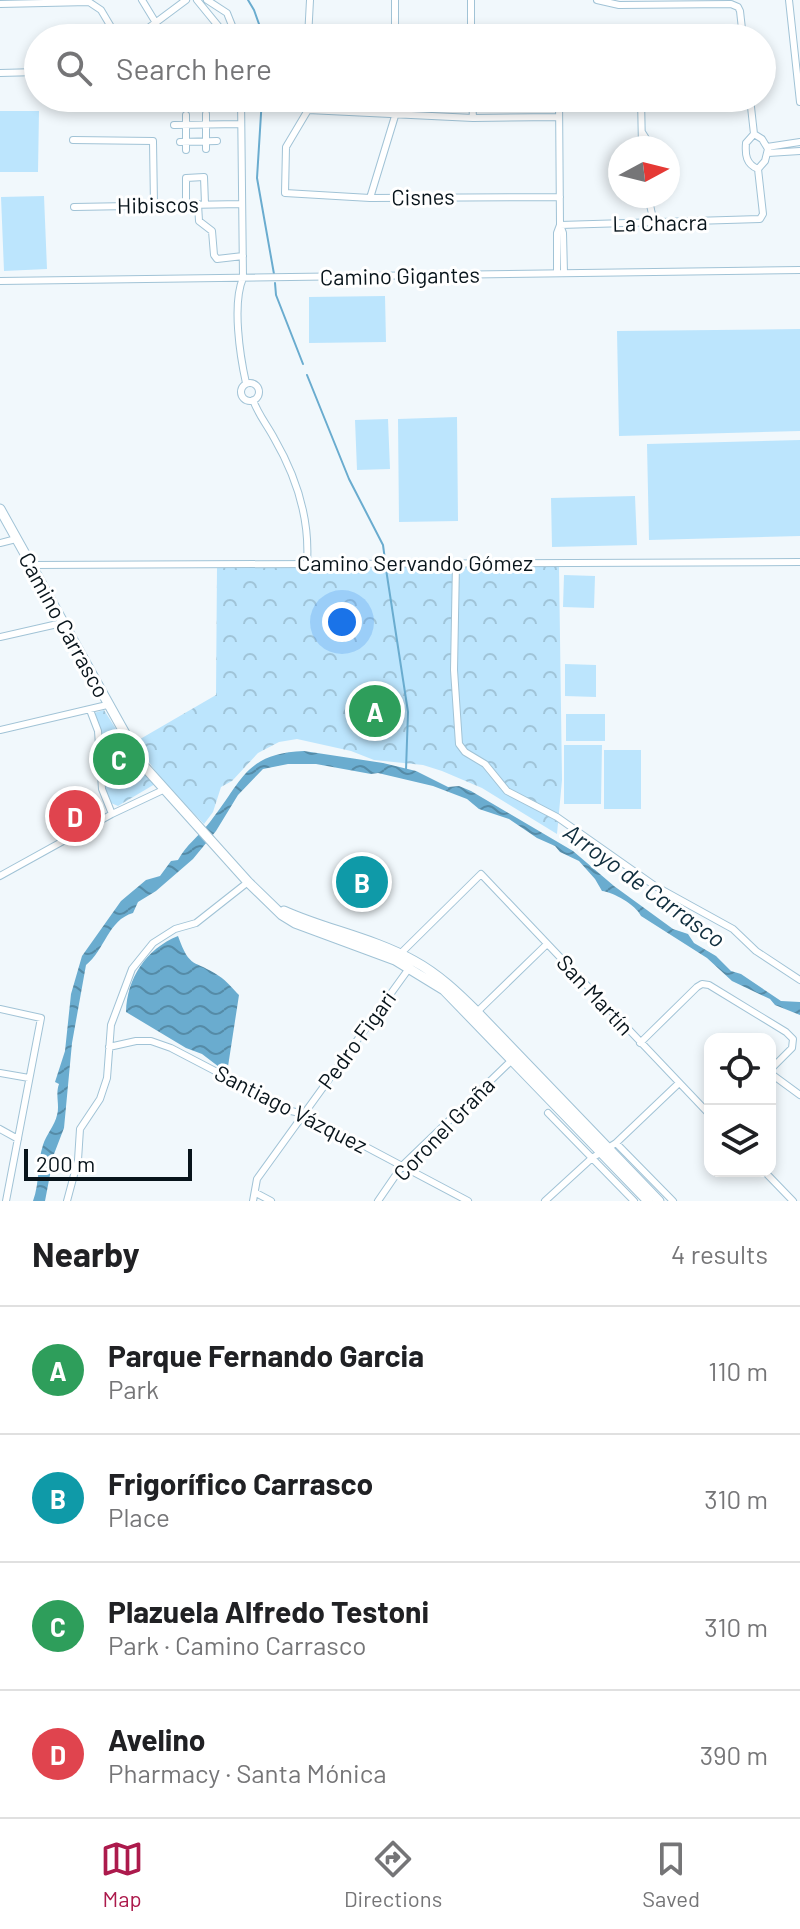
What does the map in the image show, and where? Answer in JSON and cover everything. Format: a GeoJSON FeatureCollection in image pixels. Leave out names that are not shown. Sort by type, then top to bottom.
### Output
{"type":"FeatureCollection","features":[{"type":"Feature","properties":{"kind":"main road","name":"Camino Carrasco"},"geometry":{"type":"LineString","coordinates":[[0,509],[107,705],[142,764],[163,790],[277,909],[397,957]]}},
{"type":"Feature","properties":{"kind":"main road"},"geometry":{"type":"LineString","coordinates":[[397,957],[448,985],[477,1012],[648,1201]]}},
{"type":"Feature","properties":{"kind":"main road"},"geometry":{"type":"LineString","coordinates":[[412,964],[454,998],[604,1150],[659,1201]]}},
{"type":"Feature","properties":{"kind":"street"},"geometry":{"type":"LineString","coordinates":[[142,0],[156,23],[186,0]]}},
{"type":"Feature","properties":{"kind":"street"},"geometry":{"type":"LineString","coordinates":[[197,0],[217,24]]}},
{"type":"Feature","properties":{"kind":"street"},"geometry":{"type":"LineString","coordinates":[[207,0],[227,13],[231,24]]}},
{"type":"Feature","properties":{"kind":"street"},"geometry":{"type":"LineString","coordinates":[[309,24],[310,0]]}},
{"type":"Feature","properties":{"kind":"street"},"geometry":{"type":"LineString","coordinates":[[395,0],[395,24]]}},
{"type":"Feature","properties":{"kind":"street"},"geometry":{"type":"LineString","coordinates":[[471,0],[471,24]]}},
{"type":"Feature","properties":{"kind":"street"},"geometry":{"type":"LineString","coordinates":[[597,0],[619,5],[731,4],[738,7],[741,24]]}},
{"type":"Feature","properties":{"kind":"street"},"geometry":{"type":"LineString","coordinates":[[789,0],[800,102]]}},
{"type":"Feature","properties":{"kind":"street"},"geometry":{"type":"LineString","coordinates":[[0,4],[89,2],[101,10],[110,24]]}},
{"type":"Feature","properties":{"kind":"street"},"geometry":{"type":"LineString","coordinates":[[790,16],[800,16]]}},
{"type":"Feature","properties":{"kind":"street"},"geometry":{"type":"LineString","coordinates":[[0,73],[24,72]]}},
{"type":"Feature","properties":{"kind":"street"},"geometry":{"type":"LineString","coordinates":[[241,112],[243,278],[239,287],[239,342],[246,383]]}},
{"type":"Feature","properties":{"kind":"street","name":"Cisnes"},"geometry":{"type":"LineString","coordinates":[[307,112],[286,147],[285,193],[370,198],[560,197]]}},
{"type":"Feature","properties":{"kind":"street"},"geometry":{"type":"LineString","coordinates":[[337,112],[473,118],[559,117]]}},
{"type":"Feature","properties":{"kind":"street"},"geometry":{"type":"LineString","coordinates":[[370,198],[395,112]]}},
{"type":"Feature","properties":{"kind":"street"},"geometry":{"type":"LineString","coordinates":[[473,112],[473,118]]}},
{"type":"Feature","properties":{"kind":"street"},"geometry":{"type":"LineString","coordinates":[[559,112],[560,225],[557,233],[561,273]]}},
{"type":"Feature","properties":{"kind":"street"},"geometry":{"type":"LineString","coordinates":[[641,112],[642,136]]}},
{"type":"Feature","properties":{"kind":"street"},"geometry":{"type":"LineString","coordinates":[[752,112],[754,134],[746,143],[746,157],[758,169],[765,161],[767,150],[762,139],[754,134]]}},
{"type":"Feature","properties":{"kind":"street"},"geometry":{"type":"LineString","coordinates":[[206,114],[206,145]]}},
{"type":"Feature","properties":{"kind":"street"},"geometry":{"type":"LineString","coordinates":[[186,115],[183,142],[186,150]]}},
{"type":"Feature","properties":{"kind":"street"},"geometry":{"type":"LineString","coordinates":[[174,125],[241,124]]}},
{"type":"Feature","properties":{"kind":"street"},"geometry":{"type":"LineString","coordinates":[[642,132],[644,136]]}},
{"type":"Feature","properties":{"kind":"street"},"geometry":{"type":"LineString","coordinates":[[73,140],[153,141],[154,205]]}},
{"type":"Feature","properties":{"kind":"street"},"geometry":{"type":"LineString","coordinates":[[183,142],[206,145],[217,141]]}},
{"type":"Feature","properties":{"kind":"street"},"geometry":{"type":"LineString","coordinates":[[767,150],[800,142]]}},
{"type":"Feature","properties":{"kind":"street"},"geometry":{"type":"LineString","coordinates":[[767,150],[800,151]]}},
{"type":"Feature","properties":{"kind":"street","name":"La Chacra"},"geometry":{"type":"LineString","coordinates":[[560,225],[760,219],[763,214],[758,169]]}},
{"type":"Feature","properties":{"kind":"street"},"geometry":{"type":"LineString","coordinates":[[186,205],[186,178],[204,177],[199,221],[212,231],[214,255],[217,259],[243,256]]}},
{"type":"Feature","properties":{"kind":"street","name":"Hibiscos"},"geometry":{"type":"LineString","coordinates":[[74,207],[242,204]]}},
{"type":"Feature","properties":{"kind":"street"},"geometry":{"type":"LineString","coordinates":[[651,208],[654,223]]}},
{"type":"Feature","properties":{"kind":"street","name":"Camino Gigantes"},"geometry":{"type":"LineString","coordinates":[[0,281],[800,270]]}},
{"type":"Feature","properties":{"kind":"street"},"geometry":{"type":"LineString","coordinates":[[246,383],[242,387],[242,395],[245,399],[253,400]]}},
{"type":"Feature","properties":{"kind":"street"},"geometry":{"type":"LineString","coordinates":[[246,383],[258,388],[253,400]]}},
{"type":"Feature","properties":{"kind":"street"},"geometry":{"type":"LineString","coordinates":[[253,400],[291,469],[298,488],[305,520],[307,563]]}},
{"type":"Feature","properties":{"kind":"street"},"geometry":{"type":"LineString","coordinates":[[0,543],[16,539]]}},
{"type":"Feature","properties":{"kind":"street","name":"Camino Servando Gómez"},"geometry":{"type":"LineString","coordinates":[[31,565],[800,562]]}},
{"type":"Feature","properties":{"kind":"street"},"geometry":{"type":"LineString","coordinates":[[456,563],[456,736],[465,752],[485,764],[507,791],[557,817],[655,886],[733,929],[756,951],[800,980]]}},
{"type":"Feature","properties":{"kind":"street"},"geometry":{"type":"LineString","coordinates":[[0,637],[62,623]]}},
{"type":"Feature","properties":{"kind":"street"},"geometry":{"type":"LineString","coordinates":[[0,730],[107,705]]}},
{"type":"Feature","properties":{"kind":"street"},"geometry":{"type":"LineString","coordinates":[[90,710],[98,731],[102,789],[112,814]]}},
{"type":"Feature","properties":{"kind":"street"},"geometry":{"type":"LineString","coordinates":[[0,887],[1,876],[112,814],[163,790]]}},
{"type":"Feature","properties":{"kind":"street","name":"San Martín"},"geometry":{"type":"LineString","coordinates":[[397,957],[481,874],[704,1109]]}},
{"type":"Feature","properties":{"kind":"street"},"geometry":{"type":"LineString","coordinates":[[67,1201],[78,1160],[80,1129],[100,1099],[107,1078],[111,1025],[124,983],[153,943],[175,929],[196,923],[248,882]]}},
{"type":"Feature","properties":{"kind":"street"},"geometry":{"type":"LineString","coordinates":[[477,1012],[547,944]]}},
{"type":"Feature","properties":{"kind":"street","name":"Pedro Figari"},"geometry":{"type":"LineString","coordinates":[[253,1201],[257,1179],[412,964]]}},
{"type":"Feature","properties":{"kind":"street"},"geometry":{"type":"LineString","coordinates":[[640,1043],[702,984],[709,985],[793,1039],[792,1048],[776,1065]]}},
{"type":"Feature","properties":{"kind":"street"},"geometry":{"type":"LineString","coordinates":[[0,1009],[41,1018],[6,1201]]}},
{"type":"Feature","properties":{"kind":"street","name":"Santiago Vázquez"},"geometry":{"type":"LineString","coordinates":[[109,1047],[151,1041],[171,1048],[278,1108],[304,1114],[468,1201]]}},
{"type":"Feature","properties":{"kind":"street","name":"Coronel Graña"},"geometry":{"type":"LineString","coordinates":[[378,1201],[402,1166],[513,1059]]}},
{"type":"Feature","properties":{"kind":"street"},"geometry":{"type":"LineString","coordinates":[[0,1073],[29,1078]]}},
{"type":"Feature","properties":{"kind":"street"},"geometry":{"type":"LineString","coordinates":[[776,1077],[800,1095]]}},
{"type":"Feature","properties":{"kind":"street"},"geometry":{"type":"LineString","coordinates":[[545,1201],[679,1083]]}},
{"type":"Feature","properties":{"kind":"street"},"geometry":{"type":"LineString","coordinates":[[548,1113],[673,1201]]}},
{"type":"Feature","properties":{"kind":"street"},"geometry":{"type":"LineString","coordinates":[[0,1129],[18,1139]]}},
{"type":"Feature","properties":{"kind":"street"},"geometry":{"type":"LineString","coordinates":[[604,1150],[634,1201]]}},
{"type":"Feature","properties":{"kind":"street"},"geometry":{"type":"LineString","coordinates":[[770,1177],[793,1201]]}},
{"type":"Feature","properties":{"kind":"street"},"geometry":{"type":"LineString","coordinates":[[256,1193],[271,1201]]}},
{"type":"Feature","properties":{"kind":"green space"},"geometry":{"type":"Polygon","coordinates":[[[0,111],[39,112],[38,172],[0,172],[0,111]]]}},
{"type":"Feature","properties":{"kind":"green space"},"geometry":{"type":"Polygon","coordinates":[[[44,196],[47,269],[4,271],[1,197],[44,196]]]}},
{"type":"Feature","properties":{"kind":"green space"},"geometry":{"type":"Polygon","coordinates":[[[385,296],[386,342],[309,343],[309,297],[385,296]]]}},
{"type":"Feature","properties":{"kind":"green space"},"geometry":{"type":"Polygon","coordinates":[[[800,329],[800,431],[619,436],[617,331],[800,329]]]}},
{"type":"Feature","properties":{"kind":"green space"},"geometry":{"type":"Polygon","coordinates":[[[457,417],[458,521],[399,522],[398,419],[457,417]]]}},
{"type":"Feature","properties":{"kind":"green space"},"geometry":{"type":"Polygon","coordinates":[[[388,419],[390,469],[357,470],[355,420],[388,419]]]}},
{"type":"Feature","properties":{"kind":"green space"},"geometry":{"type":"Polygon","coordinates":[[[800,440],[800,536],[649,540],[647,444],[800,440]]]}},
{"type":"Feature","properties":{"kind":"green space"},"geometry":{"type":"Polygon","coordinates":[[[635,496],[637,545],[552,547],[551,498],[635,496]]]}},
{"type":"Feature","properties":{"kind":"green space"},"geometry":{"type":"Polygon","coordinates":[[[559,566],[562,780],[557,834],[482,788],[442,771],[423,765],[374,760],[351,751],[297,739],[279,742],[258,753],[232,781],[221,787],[213,812],[204,824],[163,782],[135,742],[216,695],[217,568],[559,566]]]}},
{"type":"Feature","properties":{"kind":"green space"},"geometry":{"type":"Polygon","coordinates":[[[564,575],[595,576],[594,608],[563,607],[564,575]]]}},
{"type":"Feature","properties":{"kind":"green space"},"geometry":{"type":"Polygon","coordinates":[[[565,664],[596,665],[596,697],[565,696],[565,664]]]}},
{"type":"Feature","properties":{"kind":"green space"},"geometry":{"type":"Polygon","coordinates":[[[104,710],[140,767],[155,784],[118,806],[111,803],[107,792],[94,713],[104,710]]]}},
{"type":"Feature","properties":{"kind":"green space"},"geometry":{"type":"Polygon","coordinates":[[[566,714],[605,714],[605,741],[566,741],[566,714]]]}},
{"type":"Feature","properties":{"kind":"green space"},"geometry":{"type":"Polygon","coordinates":[[[564,745],[602,745],[601,804],[564,804],[564,745]]]}},
{"type":"Feature","properties":{"kind":"green space"},"geometry":{"type":"Polygon","coordinates":[[[604,750],[641,750],[641,809],[604,809],[604,750]]]}},
{"type":"Feature","properties":{"kind":"water"},"geometry":{"type":"Polygon","coordinates":[[[304,751],[383,763],[416,771],[448,787],[459,786],[471,791],[573,851],[673,929],[688,934],[694,943],[716,956],[731,971],[741,974],[781,1001],[800,1002],[800,1015],[732,981],[707,958],[641,916],[629,904],[602,891],[579,861],[509,819],[479,809],[467,799],[433,786],[378,773],[316,764],[288,764],[263,769],[238,795],[216,831],[193,859],[156,891],[138,902],[133,913],[118,922],[86,965],[72,1043],[64,1128],[54,1154],[45,1201],[33,1201],[43,1145],[58,1111],[59,1084],[55,1082],[65,1051],[71,994],[82,956],[121,901],[146,880],[160,876],[171,861],[178,860],[247,772],[269,757],[304,751]]]}},
{"type":"Feature","properties":{"kind":"water"},"geometry":{"type":"Polygon","coordinates":[[[178,936],[190,959],[222,978],[239,995],[227,1073],[202,1054],[186,1048],[126,1012],[130,988],[140,966],[157,949],[178,936]]]}},
{"type":"Feature","properties":{"kind":"waterway"},"geometry":{"type":"LineString","coordinates":[[248,0],[259,24]]}},
{"type":"Feature","properties":{"kind":"waterway"},"geometry":{"type":"LineString","coordinates":[[261,112],[257,178],[274,274]]}},
{"type":"Feature","properties":{"kind":"waterway"},"geometry":{"type":"LineString","coordinates":[[275,283],[276,295],[303,364]]}},
{"type":"Feature","properties":{"kind":"waterway"},"geometry":{"type":"LineString","coordinates":[[307,375],[349,479],[383,545],[385,560]]}},
{"type":"Feature","properties":{"kind":"waterway"},"geometry":{"type":"LineString","coordinates":[[386,569],[408,712],[406,770]]}},
{"type":"Feature","properties":{"kind":"place","name":"Parque Fernando Garcia"},"geometry":{"type":"Point","coordinates":[375,711]}},
{"type":"Feature","properties":{"kind":"place","name":"Plazuela Alfredo Testoni"},"geometry":{"type":"Point","coordinates":[119,759]}},
{"type":"Feature","properties":{"kind":"place","name":"Avelino"},"geometry":{"type":"Point","coordinates":[75,816]}},
{"type":"Feature","properties":{"kind":"place","name":"Frigorífico Carrasco"},"geometry":{"type":"Point","coordinates":[362,882]}},
{"type":"Feature","properties":{"kind":"water label","name":"Arroyo de Carrasco"},"geometry":{"type":"Point","coordinates":[644,886]}}]}
